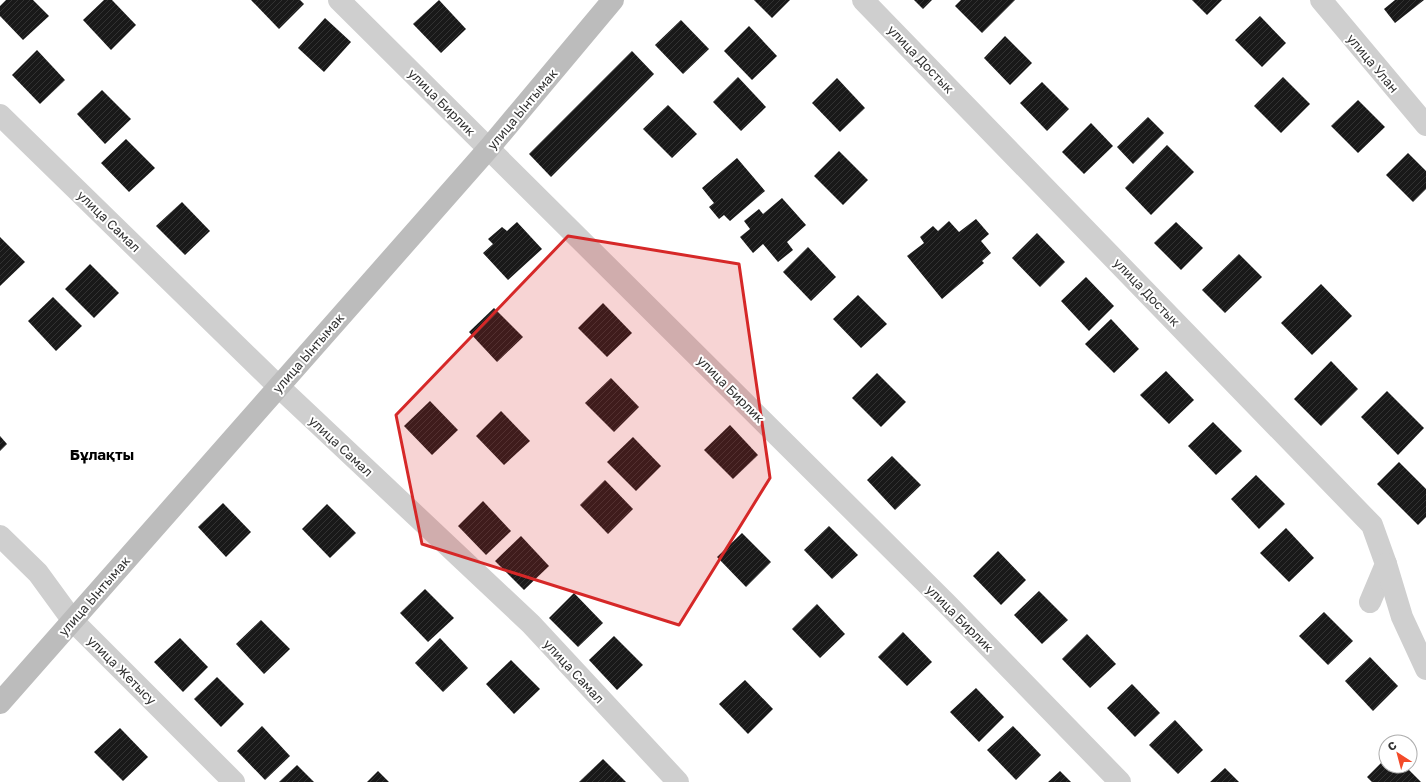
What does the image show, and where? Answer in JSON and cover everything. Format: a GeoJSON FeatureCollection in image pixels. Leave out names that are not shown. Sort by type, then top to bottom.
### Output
{"type":"FeatureCollection","features":[{"type":"Feature","properties":{"kind":"street","name":"улица Бирлик"},"geometry":{"type":"LineString","coordinates":[[339,0],[947,604],[1120,782]]}},
{"type":"Feature","properties":{"kind":"street","name":"улица Ынтымак"},"geometry":{"type":"LineString","coordinates":[[0,703],[489,148],[613,0]]}},
{"type":"Feature","properties":{"kind":"street","name":"улица Достык"},"geometry":{"type":"LineString","coordinates":[[863,0],[1372,525],[1386,564],[1402,617],[1426,669]]}},
{"type":"Feature","properties":{"kind":"street","name":"улица Улан"},"geometry":{"type":"LineString","coordinates":[[1320,0],[1426,125]]}},
{"type":"Feature","properties":{"kind":"street","name":"улица Самал"},"geometry":{"type":"LineString","coordinates":[[0,115],[278,386],[531,624],[678,782]]}},
{"type":"Feature","properties":{"kind":"street","name":"улица Жетысу"},"geometry":{"type":"LineString","coordinates":[[0,536],[38,573],[73,621],[234,782]]}},
{"type":"Feature","properties":{"kind":"street"},"geometry":{"type":"LineString","coordinates":[[1370,602],[1386,564]]}},
{"type":"Feature","properties":{"kind":"highlighted area"},"geometry":{"type":"Polygon","coordinates":[[[568,236],[739,264],[770,478],[679,625],[422,544],[396,415],[568,236]]]}},
{"type":"Feature","properties":{"kind":"building"},"geometry":{"type":"Polygon","coordinates":[[[6,0],[33,0],[49,16],[23,40],[0,16],[0,6],[6,0]]]}},
{"type":"Feature","properties":{"kind":"building"},"geometry":{"type":"Polygon","coordinates":[[[104,0],[112,0],[136,25],[111,50],[83,20],[104,0]]]}},
{"type":"Feature","properties":{"kind":"building"},"geometry":{"type":"Polygon","coordinates":[[[251,0],[300,0],[304,4],[279,29],[251,0]]]}},
{"type":"Feature","properties":{"kind":"building"},"geometry":{"type":"Polygon","coordinates":[[[439,0],[466,29],[441,53],[413,24],[439,0]]]}},
{"type":"Feature","properties":{"kind":"building"},"geometry":{"type":"Polygon","coordinates":[[[754,0],[790,0],[772,18],[754,0]]]}},
{"type":"Feature","properties":{"kind":"building"},"geometry":{"type":"Polygon","coordinates":[[[914,0],[932,0],[923,9],[914,0]]]}},
{"type":"Feature","properties":{"kind":"building"},"geometry":{"type":"Polygon","coordinates":[[[961,0],[1015,0],[982,33],[955,6],[961,0]]]}},
{"type":"Feature","properties":{"kind":"building"},"geometry":{"type":"Polygon","coordinates":[[[1192,0],[1222,0],[1207,15],[1192,0]]]}},
{"type":"Feature","properties":{"kind":"building"},"geometry":{"type":"Polygon","coordinates":[[[1395,0],[1424,0],[1395,23],[1384,9],[1395,0]]]}},
{"type":"Feature","properties":{"kind":"building"},"geometry":{"type":"Polygon","coordinates":[[[1260,16],[1286,43],[1262,67],[1235,40],[1260,16]]]}},
{"type":"Feature","properties":{"kind":"building"},"geometry":{"type":"Polygon","coordinates":[[[325,18],[351,42],[324,72],[298,48],[325,18]]]}},
{"type":"Feature","properties":{"kind":"building"},"geometry":{"type":"Polygon","coordinates":[[[681,20],[709,49],[683,74],[655,45],[681,20]]]}},
{"type":"Feature","properties":{"kind":"building"},"geometry":{"type":"Polygon","coordinates":[[[749,26],[777,56],[752,80],[724,51],[749,26]]]}},
{"type":"Feature","properties":{"kind":"building"},"geometry":{"type":"Polygon","coordinates":[[[1005,36],[1032,63],[1010,85],[984,58],[1005,36]]]}},
{"type":"Feature","properties":{"kind":"building"},"geometry":{"type":"Polygon","coordinates":[[[37,50],[65,80],[40,104],[12,75],[37,50]]]}},
{"type":"Feature","properties":{"kind":"building"},"geometry":{"type":"Polygon","coordinates":[[[632,51],[654,74],[551,177],[529,154],[632,51]]]}},
{"type":"Feature","properties":{"kind":"building"},"geometry":{"type":"Polygon","coordinates":[[[738,77],[766,107],[741,131],[713,102],[738,77]]]}},
{"type":"Feature","properties":{"kind":"building"},"geometry":{"type":"Polygon","coordinates":[[[1283,77],[1310,104],[1281,133],[1254,106],[1283,77]]]}},
{"type":"Feature","properties":{"kind":"building"},"geometry":{"type":"Polygon","coordinates":[[[837,78],[865,108],[840,132],[812,103],[837,78]]]}},
{"type":"Feature","properties":{"kind":"building"},"geometry":{"type":"Polygon","coordinates":[[[1042,82],[1069,109],[1047,131],[1020,103],[1042,82]]]}},
{"type":"Feature","properties":{"kind":"building"},"geometry":{"type":"Polygon","coordinates":[[[102,90],[131,119],[105,144],[77,114],[102,90]]]}},
{"type":"Feature","properties":{"kind":"building"},"geometry":{"type":"Polygon","coordinates":[[[1358,100],[1385,127],[1358,153],[1331,126],[1358,100]]]}},
{"type":"Feature","properties":{"kind":"building"},"geometry":{"type":"Polygon","coordinates":[[[668,105],[697,134],[672,158],[643,129],[668,105]]]}},
{"type":"Feature","properties":{"kind":"building"},"geometry":{"type":"Polygon","coordinates":[[[1148,117],[1164,133],[1133,164],[1117,147],[1148,117]]]}},
{"type":"Feature","properties":{"kind":"building"},"geometry":{"type":"Polygon","coordinates":[[[1091,123],[1113,146],[1084,174],[1062,152],[1091,123]]]}},
{"type":"Feature","properties":{"kind":"building"},"geometry":{"type":"Polygon","coordinates":[[[126,139],[155,168],[129,192],[101,163],[126,139]]]}},
{"type":"Feature","properties":{"kind":"building"},"geometry":{"type":"Polygon","coordinates":[[[1167,145],[1194,172],[1151,215],[1125,188],[1167,145]]]}},
{"type":"Feature","properties":{"kind":"building"},"geometry":{"type":"Polygon","coordinates":[[[839,151],[868,180],[843,205],[814,176],[839,151]]]}},
{"type":"Feature","properties":{"kind":"building"},"geometry":{"type":"Polygon","coordinates":[[[1408,153],[1426,171],[1426,189],[1413,202],[1386,175],[1408,153]]]}},
{"type":"Feature","properties":{"kind":"building"},"geometry":{"type":"Polygon","coordinates":[[[737,158],[765,191],[730,221],[724,215],[719,219],[709,207],[714,203],[702,188],[737,158]]]}},
{"type":"Feature","properties":{"kind":"building"},"geometry":{"type":"Polygon","coordinates":[[[782,198],[806,225],[787,242],[793,250],[778,262],[763,244],[753,253],[740,237],[750,229],[744,221],[759,209],[763,214],[782,198]]]}},
{"type":"Feature","properties":{"kind":"building"},"geometry":{"type":"Polygon","coordinates":[[[182,202],[210,231],[185,255],[156,226],[182,202]]]}},
{"type":"Feature","properties":{"kind":"building"},"geometry":{"type":"Polygon","coordinates":[[[976,219],[989,234],[981,241],[991,253],[982,261],[984,263],[942,299],[907,256],[924,243],[920,237],[933,226],[938,231],[949,221],[959,232],[976,219]]]}},
{"type":"Feature","properties":{"kind":"building"},"geometry":{"type":"Polygon","coordinates":[[[517,222],[542,249],[508,280],[483,253],[493,244],[488,239],[502,227],[507,231],[517,222]]]}},
{"type":"Feature","properties":{"kind":"building"},"geometry":{"type":"Polygon","coordinates":[[[1176,222],[1203,248],[1181,270],[1154,243],[1176,222]]]}},
{"type":"Feature","properties":{"kind":"building"},"geometry":{"type":"Polygon","coordinates":[[[1037,233],[1065,262],[1040,287],[1012,258],[1037,233]]]}},
{"type":"Feature","properties":{"kind":"building"},"geometry":{"type":"Polygon","coordinates":[[[0,237],[25,262],[0,286],[0,237]]]}},
{"type":"Feature","properties":{"kind":"building"},"geometry":{"type":"Polygon","coordinates":[[[808,247],[836,277],[811,301],[783,272],[808,247]]]}},
{"type":"Feature","properties":{"kind":"building"},"geometry":{"type":"Polygon","coordinates":[[[1239,254],[1262,277],[1225,313],[1202,290],[1239,254]]]}},
{"type":"Feature","properties":{"kind":"building"},"geometry":{"type":"Polygon","coordinates":[[[90,264],[119,293],[94,318],[65,289],[90,264]]]}},
{"type":"Feature","properties":{"kind":"building"},"geometry":{"type":"Polygon","coordinates":[[[1086,277],[1114,306],[1089,331],[1061,301],[1086,277]]]}},
{"type":"Feature","properties":{"kind":"building"},"geometry":{"type":"Polygon","coordinates":[[[1321,284],[1352,316],[1312,355],[1281,323],[1321,284]]]}},
{"type":"Feature","properties":{"kind":"building"},"geometry":{"type":"Polygon","coordinates":[[[858,295],[887,324],[861,348],[833,319],[858,295]]]}},
{"type":"Feature","properties":{"kind":"building"},"geometry":{"type":"Polygon","coordinates":[[[53,297],[82,326],[56,351],[28,321],[53,297]]]}},
{"type":"Feature","properties":{"kind":"building"},"geometry":{"type":"Polygon","coordinates":[[[603,303],[632,333],[607,357],[578,328],[603,303]]]}},
{"type":"Feature","properties":{"kind":"building"},"geometry":{"type":"Polygon","coordinates":[[[494,308],[523,337],[497,362],[469,332],[494,308]]]}},
{"type":"Feature","properties":{"kind":"building"},"geometry":{"type":"Polygon","coordinates":[[[1111,319],[1139,349],[1114,373],[1085,344],[1111,319]]]}},
{"type":"Feature","properties":{"kind":"building"},"geometry":{"type":"Polygon","coordinates":[[[1331,361],[1358,389],[1321,426],[1294,399],[1331,361]]]}},
{"type":"Feature","properties":{"kind":"building"},"geometry":{"type":"Polygon","coordinates":[[[1166,371],[1194,400],[1169,424],[1140,395],[1166,371]]]}},
{"type":"Feature","properties":{"kind":"building"},"geometry":{"type":"Polygon","coordinates":[[[877,373],[906,402],[881,427],[852,398],[877,373]]]}},
{"type":"Feature","properties":{"kind":"building"},"geometry":{"type":"Polygon","coordinates":[[[611,378],[639,407],[614,432],[585,403],[611,378]]]}},
{"type":"Feature","properties":{"kind":"building"},"geometry":{"type":"Polygon","coordinates":[[[1387,391],[1424,428],[1398,455],[1361,417],[1387,391]]]}},
{"type":"Feature","properties":{"kind":"building"},"geometry":{"type":"Polygon","coordinates":[[[430,401],[458,430],[432,455],[404,426],[430,401]]]}},
{"type":"Feature","properties":{"kind":"building"},"geometry":{"type":"Polygon","coordinates":[[[501,411],[530,441],[504,465],[476,436],[501,411]]]}},
{"type":"Feature","properties":{"kind":"building"},"geometry":{"type":"Polygon","coordinates":[[[1213,422],[1242,451],[1216,475],[1188,446],[1213,422]]]}},
{"type":"Feature","properties":{"kind":"building"},"geometry":{"type":"Polygon","coordinates":[[[730,425],[758,455],[733,479],[704,450],[730,425]]]}},
{"type":"Feature","properties":{"kind":"building"},"geometry":{"type":"Polygon","coordinates":[[[0,436],[7,444],[0,451],[0,436]]]}},
{"type":"Feature","properties":{"kind":"building"},"geometry":{"type":"Polygon","coordinates":[[[633,437],[661,466],[636,491],[607,462],[633,437]]]}},
{"type":"Feature","properties":{"kind":"building"},"geometry":{"type":"Polygon","coordinates":[[[892,456],[921,485],[895,510],[867,480],[892,456]]]}},
{"type":"Feature","properties":{"kind":"building"},"geometry":{"type":"Polygon","coordinates":[[[1399,462],[1426,489],[1426,517],[1418,525],[1377,484],[1399,462]]]}},
{"type":"Feature","properties":{"kind":"building"},"geometry":{"type":"Polygon","coordinates":[[[1256,475],[1285,504],[1259,529],[1231,499],[1256,475]]]}},
{"type":"Feature","properties":{"kind":"building"},"geometry":{"type":"Polygon","coordinates":[[[605,480],[633,509],[608,534],[580,505],[605,480]]]}},
{"type":"Feature","properties":{"kind":"building"},"geometry":{"type":"Polygon","coordinates":[[[483,501],[511,531],[486,555],[458,526],[483,501]]]}},
{"type":"Feature","properties":{"kind":"building"},"geometry":{"type":"Polygon","coordinates":[[[223,503],[251,532],[226,557],[198,527],[223,503]]]}},
{"type":"Feature","properties":{"kind":"building"},"geometry":{"type":"Polygon","coordinates":[[[327,504],[356,533],[330,558],[302,529],[327,504]]]}},
{"type":"Feature","properties":{"kind":"building"},"geometry":{"type":"Polygon","coordinates":[[[829,526],[858,555],[832,579],[804,550],[829,526]]]}},
{"type":"Feature","properties":{"kind":"building"},"geometry":{"type":"Polygon","coordinates":[[[1286,528],[1314,558],[1289,582],[1260,553],[1286,528]]]}},
{"type":"Feature","properties":{"kind":"building"},"geometry":{"type":"Polygon","coordinates":[[[742,533],[771,562],[746,587],[717,557],[742,533]]]}},
{"type":"Feature","properties":{"kind":"building"},"geometry":{"type":"Polygon","coordinates":[[[521,536],[549,566],[524,590],[495,561],[521,536]]]}},
{"type":"Feature","properties":{"kind":"building"},"geometry":{"type":"Polygon","coordinates":[[[998,551],[1026,580],[1001,605],[973,576],[998,551]]]}},
{"type":"Feature","properties":{"kind":"building"},"geometry":{"type":"Polygon","coordinates":[[[425,589],[454,618],[428,642],[400,613],[425,589]]]}},
{"type":"Feature","properties":{"kind":"building"},"geometry":{"type":"Polygon","coordinates":[[[1039,591],[1068,620],[1042,644],[1014,615],[1039,591]]]}},
{"type":"Feature","properties":{"kind":"building"},"geometry":{"type":"Polygon","coordinates":[[[574,593],[603,623],[578,647],[549,618],[574,593]]]}},
{"type":"Feature","properties":{"kind":"building"},"geometry":{"type":"Polygon","coordinates":[[[817,604],[845,634],[820,658],[792,629],[817,604]]]}},
{"type":"Feature","properties":{"kind":"building"},"geometry":{"type":"Polygon","coordinates":[[[1324,612],[1353,641],[1328,665],[1299,636],[1324,612]]]}},
{"type":"Feature","properties":{"kind":"building"},"geometry":{"type":"Polygon","coordinates":[[[261,620],[290,649],[264,674],[236,644],[261,620]]]}},
{"type":"Feature","properties":{"kind":"building"},"geometry":{"type":"Polygon","coordinates":[[[903,632],[932,662],[907,686],[878,657],[903,632]]]}},
{"type":"Feature","properties":{"kind":"building"},"geometry":{"type":"Polygon","coordinates":[[[1087,634],[1116,664],[1090,688],[1062,659],[1087,634]]]}},
{"type":"Feature","properties":{"kind":"building"},"geometry":{"type":"Polygon","coordinates":[[[614,636],[643,665],[617,690],[589,660],[614,636]]]}},
{"type":"Feature","properties":{"kind":"building"},"geometry":{"type":"Polygon","coordinates":[[[180,638],[208,667],[183,692],[154,662],[180,638]]]}},
{"type":"Feature","properties":{"kind":"building"},"geometry":{"type":"Polygon","coordinates":[[[440,638],[468,668],[443,692],[415,663],[440,638]]]}},
{"type":"Feature","properties":{"kind":"building"},"geometry":{"type":"Polygon","coordinates":[[[1370,657],[1398,686],[1373,711],[1345,681],[1370,657]]]}},
{"type":"Feature","properties":{"kind":"building"},"geometry":{"type":"Polygon","coordinates":[[[511,660],[540,689],[514,714],[486,684],[511,660]]]}},
{"type":"Feature","properties":{"kind":"building"},"geometry":{"type":"Polygon","coordinates":[[[217,677],[244,704],[221,727],[194,699],[217,677]]]}},
{"type":"Feature","properties":{"kind":"building"},"geometry":{"type":"Polygon","coordinates":[[[745,680],[773,709],[748,734],[719,704],[745,680]]]}},
{"type":"Feature","properties":{"kind":"building"},"geometry":{"type":"Polygon","coordinates":[[[1132,684],[1160,713],[1135,737],[1107,708],[1132,684]]]}},
{"type":"Feature","properties":{"kind":"building"},"geometry":{"type":"Polygon","coordinates":[[[976,688],[1004,717],[979,742],[950,712],[976,688]]]}},
{"type":"Feature","properties":{"kind":"building"},"geometry":{"type":"Polygon","coordinates":[[[1175,720],[1203,750],[1178,774],[1149,745],[1175,720]]]}},
{"type":"Feature","properties":{"kind":"building"},"geometry":{"type":"Polygon","coordinates":[[[262,726],[290,756],[265,780],[237,751],[262,726]]]}},
{"type":"Feature","properties":{"kind":"building"},"geometry":{"type":"Polygon","coordinates":[[[1013,726],[1041,755],[1016,780],[987,750],[1013,726]]]}},
{"type":"Feature","properties":{"kind":"building"},"geometry":{"type":"Polygon","coordinates":[[[120,728],[148,757],[123,781],[94,752],[120,728]]]}},
{"type":"Feature","properties":{"kind":"building"},"geometry":{"type":"Polygon","coordinates":[[[603,759],[626,782],[579,782],[603,759]]]}},
{"type":"Feature","properties":{"kind":"building"},"geometry":{"type":"Polygon","coordinates":[[[297,765],[314,782],[279,782],[297,765]]]}},
{"type":"Feature","properties":{"kind":"building"},"geometry":{"type":"Polygon","coordinates":[[[1378,766],[1378,774],[1413,774],[1421,782],[1372,782],[1367,777],[1378,766]]]}},
{"type":"Feature","properties":{"kind":"building"},"geometry":{"type":"Polygon","coordinates":[[[1225,768],[1239,782],[1210,782],[1225,768]]]}},
{"type":"Feature","properties":{"kind":"building"},"geometry":{"type":"Polygon","coordinates":[[[378,771],[389,782],[367,782],[378,771]]]}},
{"type":"Feature","properties":{"kind":"building"},"geometry":{"type":"Polygon","coordinates":[[[1060,771],[1071,782],[1048,782],[1060,771]]]}},
{"type":"Feature","properties":{"kind":"district","name":"Бұлақты"},"geometry":{"type":"Point","coordinates":[102,454]}}]}
